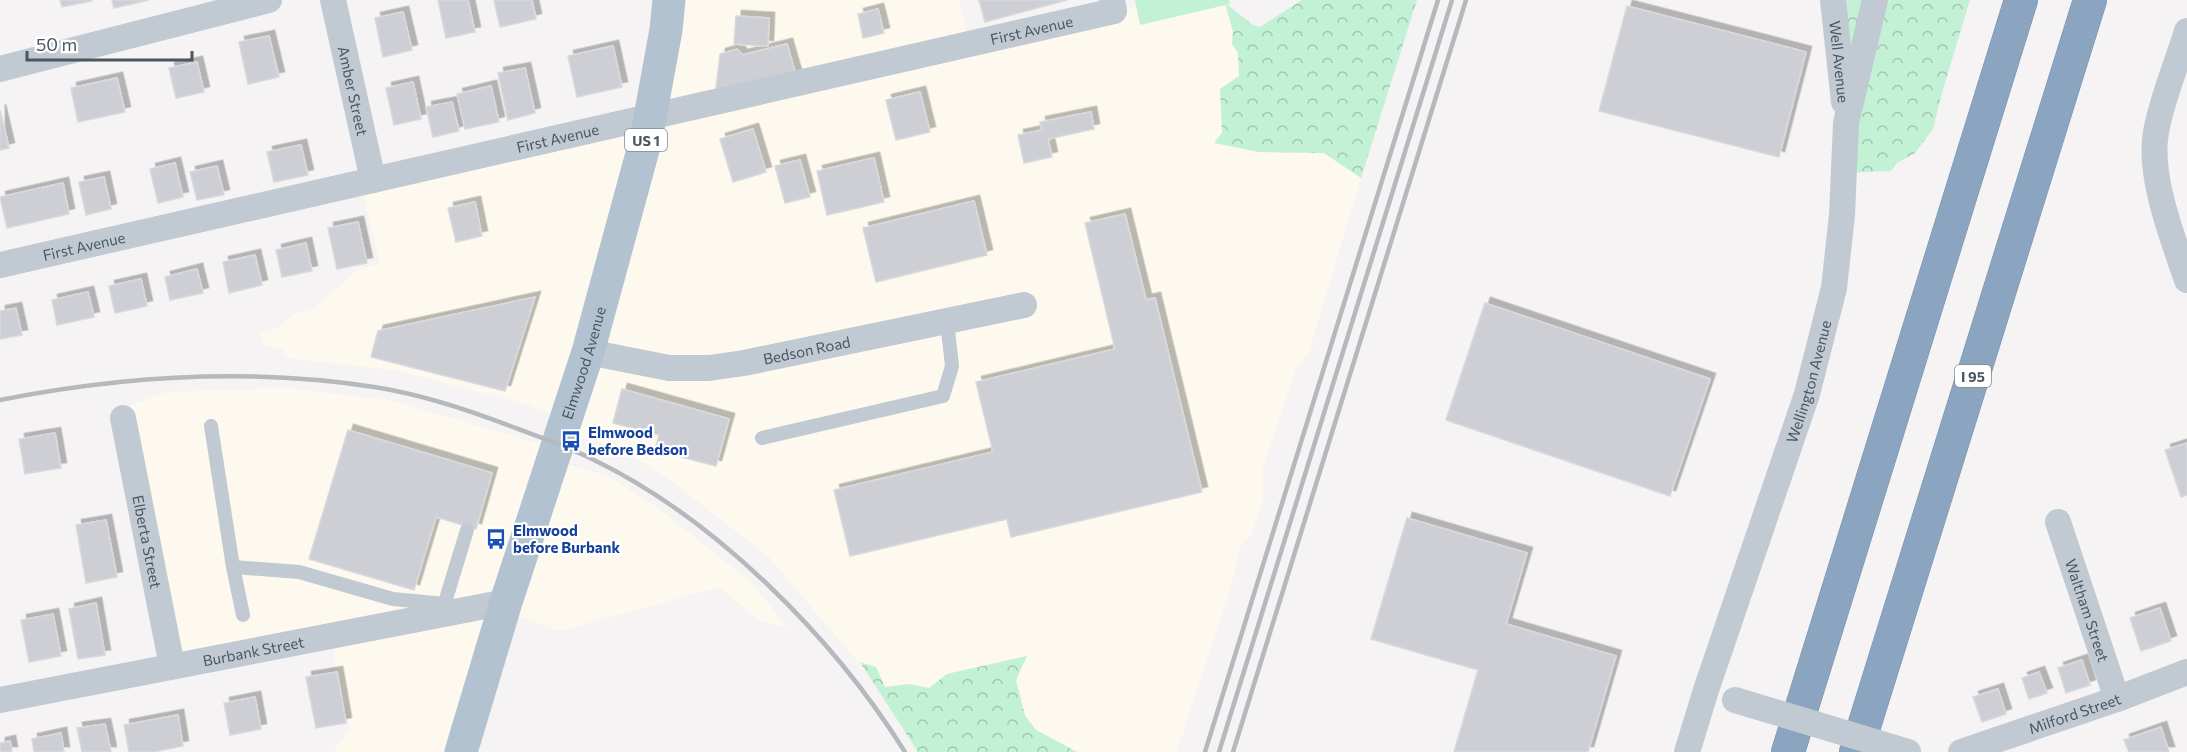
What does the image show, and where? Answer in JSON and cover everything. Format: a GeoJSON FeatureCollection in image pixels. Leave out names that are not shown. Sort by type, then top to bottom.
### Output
{"type":"FeatureCollection","features":[{"type":"Feature","properties":{"kind":"highway"},"geometry":{"type":"LineString","coordinates":[[1788,752],[2021,0]]}},
{"type":"Feature","properties":{"kind":"highway","name":"I 95"},"geometry":{"type":"LineString","coordinates":[[1856,752],[2090,0]]}},
{"type":"Feature","properties":{"kind":"main road","name":"Elmwood Avenue"},"geometry":{"type":"LineString","coordinates":[[460,752],[506,602],[588,352],[646,139],[666,30],[669,0]]}},
{"type":"Feature","properties":{"kind":"street"},"geometry":{"type":"LineString","coordinates":[[0,69],[269,0]]}},
{"type":"Feature","properties":{"kind":"street","name":"Amber Street"},"geometry":{"type":"LineString","coordinates":[[333,0],[373,180]]}},
{"type":"Feature","properties":{"kind":"street","name":"Well Avenue"},"geometry":{"type":"LineString","coordinates":[[1833,0],[1846,123]]}},
{"type":"Feature","properties":{"kind":"street","name":"Wellington Avenue"},"geometry":{"type":"LineString","coordinates":[[1687,752],[1807,394],[1834,288],[1842,215],[1846,123],[1875,0]]}},
{"type":"Feature","properties":{"kind":"street","name":"First Avenue"},"geometry":{"type":"LineString","coordinates":[[0,266],[649,118],[946,48],[1113,5]]}},
{"type":"Feature","properties":{"kind":"street"},"geometry":{"type":"LineString","coordinates":[[2187,31],[2156,134],[2155,160],[2167,222],[2187,280]]}},
{"type":"Feature","properties":{"kind":"street","name":"Bedson Road"},"geometry":{"type":"LineString","coordinates":[[588,352],[669,368],[709,368],[744,363],[1024,305]]}},
{"type":"Feature","properties":{"kind":"street","name":"Elberta Street"},"geometry":{"type":"LineString","coordinates":[[123,418],[172,666]]}},
{"type":"Feature","properties":{"kind":"street","name":"Waltham Street"},"geometry":{"type":"LineString","coordinates":[[2058,522],[2117,699]]}},
{"type":"Feature","properties":{"kind":"street","name":"Burbank Street"},"geometry":{"type":"LineString","coordinates":[[0,700],[443,609],[506,602]]}},
{"type":"Feature","properties":{"kind":"street","name":"Milford Street"},"geometry":{"type":"LineString","coordinates":[[1961,752],[2117,699],[2187,672]]}},
{"type":"Feature","properties":{"kind":"street"},"geometry":{"type":"LineString","coordinates":[[1706,690],[1908,752]]}},
{"type":"Feature","properties":{"kind":"lane"},"geometry":{"type":"LineString","coordinates":[[762,438],[943,396],[952,366],[947,321]]}},
{"type":"Feature","properties":{"kind":"lane"},"geometry":{"type":"LineString","coordinates":[[211,426],[233,567],[243,615]]}},
{"type":"Feature","properties":{"kind":"lane"},"geometry":{"type":"LineString","coordinates":[[233,567],[299,572],[393,599],[443,609],[467,530]]}},
{"type":"Feature","properties":{"kind":"shaded area"},"geometry":{"type":"Polygon","coordinates":[[[669,0],[959,0],[968,39],[1126,10],[1167,0],[1225,1],[1233,32],[1232,44],[1238,52],[1239,76],[1220,90],[1222,133],[1215,142],[1259,152],[1324,153],[1361,178],[1308,355],[1295,370],[1263,466],[1263,498],[1252,533],[1239,548],[1236,569],[1177,752],[1077,752],[1036,730],[1025,716],[1016,680],[1026,656],[947,674],[930,688],[909,684],[885,687],[876,667],[858,662],[769,557],[674,483],[618,447],[567,435],[564,420],[527,404],[394,370],[285,358],[284,349],[263,346],[260,334],[279,327],[293,314],[312,310],[360,268],[380,264],[361,186],[645,122],[669,0]]]}},
{"type":"Feature","properties":{"kind":"shaded area"},"geometry":{"type":"Polygon","coordinates":[[[285,388],[388,400],[555,448],[559,462],[608,476],[655,506],[749,580],[787,627],[758,620],[720,587],[560,631],[509,613],[460,752],[333,752],[349,730],[350,715],[343,708],[331,636],[180,663],[127,407],[166,392],[285,388]]]}},
{"type":"Feature","properties":{"kind":"green space"},"geometry":{"type":"Polygon","coordinates":[[[1135,0],[1229,0],[1230,4],[1140,25],[1135,0]]]}},
{"type":"Feature","properties":{"kind":"green space"},"geometry":{"type":"Polygon","coordinates":[[[1302,0],[1417,0],[1361,178],[1324,153],[1259,152],[1214,143],[1222,133],[1220,89],[1239,76],[1238,53],[1232,44],[1233,32],[1225,3],[1253,25],[1260,27],[1302,0]]]}},
{"type":"Feature","properties":{"kind":"green space"},"geometry":{"type":"Polygon","coordinates":[[[1836,0],[1970,0],[1933,129],[1915,153],[1897,163],[1891,171],[1847,173],[1836,0]]]}},
{"type":"Feature","properties":{"kind":"green space"},"geometry":{"type":"Polygon","coordinates":[[[1027,656],[1016,680],[1025,716],[1036,730],[1077,752],[918,752],[860,662],[876,667],[885,687],[909,684],[929,688],[947,674],[1027,656]]]}},
{"type":"Feature","properties":{"kind":"building"},"geometry":{"type":"Polygon","coordinates":[[[60,0],[92,0],[92,1],[62,7],[60,0]]]}},
{"type":"Feature","properties":{"kind":"building"},"geometry":{"type":"Polygon","coordinates":[[[112,0],[149,0],[114,8],[112,0]]]}},
{"type":"Feature","properties":{"kind":"building"},"geometry":{"type":"Polygon","coordinates":[[[438,0],[468,0],[475,32],[446,38],[438,0]]]}},
{"type":"Feature","properties":{"kind":"building"},"geometry":{"type":"Polygon","coordinates":[[[494,0],[532,0],[536,19],[500,27],[494,0]]]}},
{"type":"Feature","properties":{"kind":"building"},"geometry":{"type":"Polygon","coordinates":[[[979,0],[1067,0],[985,22],[979,0]]]}},
{"type":"Feature","properties":{"kind":"building"},"geometry":{"type":"Polygon","coordinates":[[[1627,6],[1806,52],[1779,157],[1599,111],[1627,6]]]}},
{"type":"Feature","properties":{"kind":"building"},"geometry":{"type":"Polygon","coordinates":[[[878,9],[884,33],[863,38],[858,14],[878,9]]]}},
{"type":"Feature","properties":{"kind":"building"},"geometry":{"type":"Polygon","coordinates":[[[403,12],[412,50],[383,57],[375,18],[403,12]]]}},
{"type":"Feature","properties":{"kind":"building"},"geometry":{"type":"Polygon","coordinates":[[[736,16],[769,18],[768,46],[734,44],[736,16]]]}},
{"type":"Feature","properties":{"kind":"building"},"geometry":{"type":"Polygon","coordinates":[[[269,36],[279,77],[248,84],[239,42],[269,36]]]}},
{"type":"Feature","properties":{"kind":"building"},"geometry":{"type":"Polygon","coordinates":[[[787,44],[796,75],[715,97],[720,54],[737,49],[742,55],[787,44]]]}},
{"type":"Feature","properties":{"kind":"building"},"geometry":{"type":"Polygon","coordinates":[[[613,46],[622,87],[577,97],[568,56],[613,46]]]}},
{"type":"Feature","properties":{"kind":"building"},"geometry":{"type":"Polygon","coordinates":[[[197,62],[204,92],[176,98],[169,68],[197,62]]]}},
{"type":"Feature","properties":{"kind":"building"},"geometry":{"type":"Polygon","coordinates":[[[525,68],[535,113],[508,120],[498,73],[525,68]]]}},
{"type":"Feature","properties":{"kind":"building"},"geometry":{"type":"Polygon","coordinates":[[[117,78],[125,112],[78,122],[71,88],[117,78]]]}},
{"type":"Feature","properties":{"kind":"building"},"geometry":{"type":"Polygon","coordinates":[[[413,82],[421,119],[394,125],[386,88],[413,82]]]}},
{"type":"Feature","properties":{"kind":"building"},"geometry":{"type":"Polygon","coordinates":[[[491,86],[499,122],[465,129],[457,94],[491,86]]]}},
{"type":"Feature","properties":{"kind":"building"},"geometry":{"type":"Polygon","coordinates":[[[920,92],[930,132],[896,140],[886,100],[920,92]]]}},
{"type":"Feature","properties":{"kind":"building"},"geometry":{"type":"Polygon","coordinates":[[[452,102],[459,131],[433,137],[426,107],[452,102]]]}},
{"type":"Feature","properties":{"kind":"building"},"geometry":{"type":"Polygon","coordinates":[[[0,110],[9,148],[0,150],[0,110]]]}},
{"type":"Feature","properties":{"kind":"building"},"geometry":{"type":"Polygon","coordinates":[[[1091,112],[1094,129],[1048,139],[1052,157],[1024,163],[1018,135],[1042,130],[1040,122],[1091,112]]]}},
{"type":"Feature","properties":{"kind":"building"},"geometry":{"type":"Polygon","coordinates":[[[753,129],[766,172],[733,182],[720,139],[753,129]]]}},
{"type":"Feature","properties":{"kind":"building"},"geometry":{"type":"Polygon","coordinates":[[[301,145],[308,175],[274,182],[267,152],[301,145]]]}},
{"type":"Feature","properties":{"kind":"building"},"geometry":{"type":"Polygon","coordinates":[[[874,158],[884,202],[827,215],[817,171],[874,158]]]}},
{"type":"Feature","properties":{"kind":"building"},"geometry":{"type":"Polygon","coordinates":[[[800,160],[810,197],[785,203],[775,166],[800,160]]]}},
{"type":"Feature","properties":{"kind":"building"},"geometry":{"type":"Polygon","coordinates":[[[175,163],[183,197],[158,203],[150,169],[175,163]]]}},
{"type":"Feature","properties":{"kind":"building"},"geometry":{"type":"Polygon","coordinates":[[[217,166],[224,195],[197,200],[190,172],[217,166]]]}},
{"type":"Feature","properties":{"kind":"building"},"geometry":{"type":"Polygon","coordinates":[[[104,177],[111,209],[86,215],[79,182],[104,177]]]}},
{"type":"Feature","properties":{"kind":"building"},"geometry":{"type":"Polygon","coordinates":[[[63,183],[69,214],[7,228],[0,197],[63,183]]]}},
{"type":"Feature","properties":{"kind":"building"},"geometry":{"type":"Polygon","coordinates":[[[974,201],[987,255],[876,282],[863,228],[974,201]]]}},
{"type":"Feature","properties":{"kind":"building"},"geometry":{"type":"Polygon","coordinates":[[[475,202],[482,236],[456,242],[448,208],[475,202]]]}},
{"type":"Feature","properties":{"kind":"building"},"geometry":{"type":"Polygon","coordinates":[[[1125,214],[1146,300],[1155,298],[1202,492],[1011,537],[1007,519],[850,556],[834,490],[993,452],[976,382],[1115,349],[1085,223],[1125,214]]]}},
{"type":"Feature","properties":{"kind":"building"},"geometry":{"type":"Polygon","coordinates":[[[358,222],[367,263],[337,269],[328,228],[358,222]]]}},
{"type":"Feature","properties":{"kind":"building"},"geometry":{"type":"Polygon","coordinates":[[[306,243],[312,271],[282,277],[276,250],[306,243]]]}},
{"type":"Feature","properties":{"kind":"building"},"geometry":{"type":"Polygon","coordinates":[[[255,255],[262,285],[229,293],[223,262],[255,255]]]}},
{"type":"Feature","properties":{"kind":"building"},"geometry":{"type":"Polygon","coordinates":[[[197,269],[203,293],[170,300],[165,277],[197,269]]]}},
{"type":"Feature","properties":{"kind":"building"},"geometry":{"type":"Polygon","coordinates":[[[141,279],[147,306],[115,313],[109,286],[141,279]]]}},
{"type":"Feature","properties":{"kind":"building"},"geometry":{"type":"Polygon","coordinates":[[[88,292],[94,317],[57,325],[52,300],[88,292]]]}},
{"type":"Feature","properties":{"kind":"building"},"geometry":{"type":"Polygon","coordinates":[[[535,297],[505,391],[371,357],[378,331],[535,297]]]}},
{"type":"Feature","properties":{"kind":"building"},"geometry":{"type":"Polygon","coordinates":[[[1485,303],[1710,379],[1670,496],[1446,420],[1485,303]]]}},
{"type":"Feature","properties":{"kind":"building"},"geometry":{"type":"Polygon","coordinates":[[[16,308],[22,335],[0,339],[0,311],[16,308]]]}},
{"type":"Feature","properties":{"kind":"building"},"geometry":{"type":"Polygon","coordinates":[[[622,389],[729,419],[716,466],[655,450],[659,435],[613,423],[622,389]]]}},
{"type":"Feature","properties":{"kind":"building"},"geometry":{"type":"Polygon","coordinates":[[[348,430],[492,473],[476,529],[436,517],[414,590],[309,559],[348,430]]]}},
{"type":"Feature","properties":{"kind":"building"},"geometry":{"type":"Polygon","coordinates":[[[55,433],[61,468],[25,474],[19,439],[55,433]]]}},
{"type":"Feature","properties":{"kind":"building"},"geometry":{"type":"Polygon","coordinates":[[[2187,443],[2187,495],[2181,497],[2165,450],[2187,443]]]}},
{"type":"Feature","properties":{"kind":"building"},"geometry":{"type":"Polygon","coordinates":[[[1407,518],[1527,553],[1506,624],[1616,656],[1588,752],[1454,752],[1478,670],[1371,639],[1407,518]]]}},
{"type":"Feature","properties":{"kind":"building"},"geometry":{"type":"Polygon","coordinates":[[[106,520],[117,577],[86,583],[76,525],[106,520]]]}},
{"type":"Feature","properties":{"kind":"building"},"geometry":{"type":"Polygon","coordinates":[[[96,603],[105,655],[78,659],[69,609],[96,603]]]}},
{"type":"Feature","properties":{"kind":"building"},"geometry":{"type":"Polygon","coordinates":[[[2160,608],[2171,641],[2141,651],[2130,618],[2160,608]]]}},
{"type":"Feature","properties":{"kind":"building"},"geometry":{"type":"Polygon","coordinates":[[[53,614],[61,656],[29,662],[21,620],[53,614]]]}},
{"type":"Feature","properties":{"kind":"building"},"geometry":{"type":"Polygon","coordinates":[[[2082,660],[2090,685],[2066,693],[2058,668],[2082,660]]]}},
{"type":"Feature","properties":{"kind":"building"},"geometry":{"type":"Polygon","coordinates":[[[337,672],[346,723],[316,728],[306,677],[337,672]]]}},
{"type":"Feature","properties":{"kind":"building"},"geometry":{"type":"Polygon","coordinates":[[[2039,672],[2047,693],[2029,699],[2022,678],[2039,672]]]}},
{"type":"Feature","properties":{"kind":"building"},"geometry":{"type":"Polygon","coordinates":[[[1998,689],[2006,714],[1982,722],[1973,697],[1998,689]]]}},
{"type":"Feature","properties":{"kind":"building"},"geometry":{"type":"Polygon","coordinates":[[[255,697],[261,729],[230,735],[224,703],[255,697]]]}},
{"type":"Feature","properties":{"kind":"building"},"geometry":{"type":"Polygon","coordinates":[[[178,715],[183,746],[153,752],[129,752],[124,725],[178,715]]]}},
{"type":"Feature","properties":{"kind":"building"},"geometry":{"type":"Polygon","coordinates":[[[105,724],[111,752],[82,752],[77,728],[105,724]]]}},
{"type":"Feature","properties":{"kind":"building"},"geometry":{"type":"Polygon","coordinates":[[[2161,727],[2169,752],[2129,752],[2124,740],[2161,727]]]}},
{"type":"Feature","properties":{"kind":"building"},"geometry":{"type":"Polygon","coordinates":[[[61,733],[64,752],[34,752],[32,739],[61,733]]]}},
{"type":"Feature","properties":{"kind":"building"},"geometry":{"type":"Polygon","coordinates":[[[10,741],[12,752],[0,752],[0,743],[10,741]]]}},
{"type":"Feature","properties":{"kind":"railway"},"geometry":{"type":"LineString","coordinates":[[1205,752],[1438,0]]}},
{"type":"Feature","properties":{"kind":"railway"},"geometry":{"type":"LineString","coordinates":[[1219,752],[1452,0]]}},
{"type":"Feature","properties":{"kind":"railway"},"geometry":{"type":"LineString","coordinates":[[1233,752],[1466,0]]}},
{"type":"Feature","properties":{"kind":"railway"},"geometry":{"type":"LineString","coordinates":[[0,400],[93,385],[187,377],[234,376],[328,381],[374,387],[426,398],[551,441],[592,459],[638,484],[683,514],[726,547],[768,584],[807,624],[876,709],[905,752]]}},
{"type":"Feature","properties":{"kind":"place","name":"Elmwood before Bedson"},"geometry":{"type":"Point","coordinates":[571,441]}},
{"type":"Feature","properties":{"kind":"place","name":"Elmwood before Burbank"},"geometry":{"type":"Point","coordinates":[496,539]}}]}
